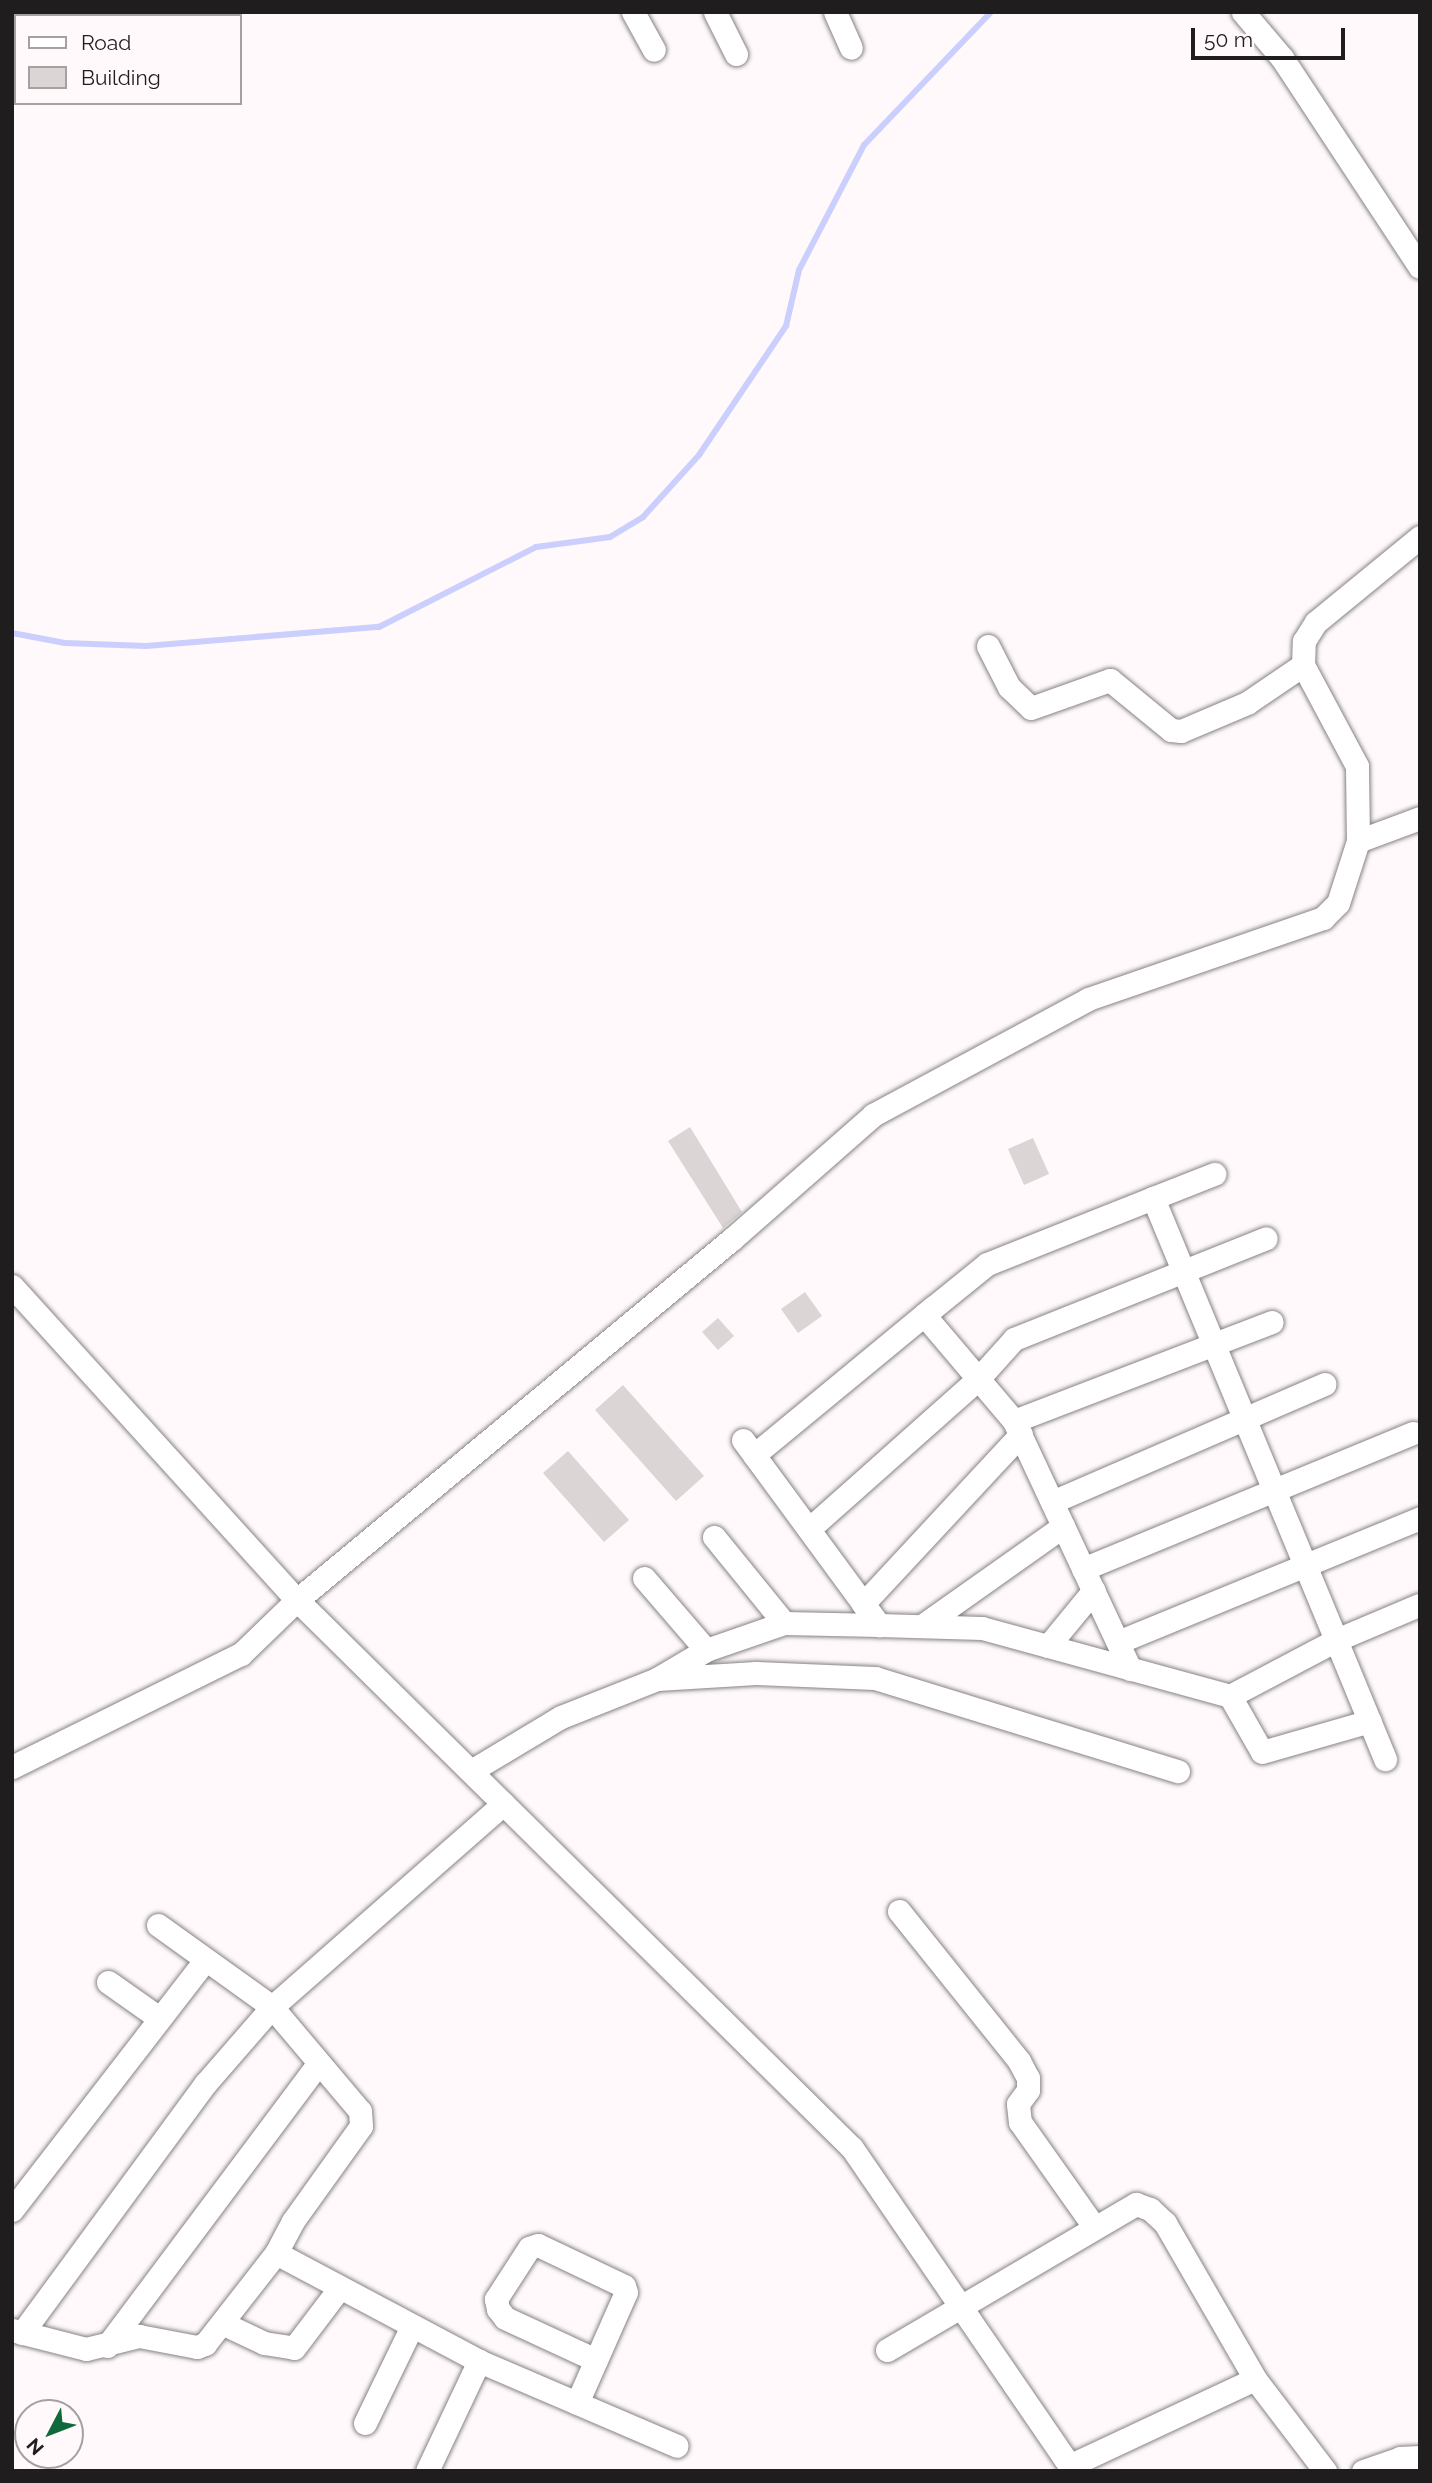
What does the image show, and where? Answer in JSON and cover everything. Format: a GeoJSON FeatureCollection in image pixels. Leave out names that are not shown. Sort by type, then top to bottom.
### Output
{"type":"FeatureCollection","features":[{"type":"Feature","properties":{"kind":"street"},"geometry":{"type":"LineString","coordinates":[[633,12],[654,50]]}},
{"type":"Feature","properties":{"kind":"street"},"geometry":{"type":"LineString","coordinates":[[715,12],[736,54]]}},
{"type":"Feature","properties":{"kind":"street"},"geometry":{"type":"LineString","coordinates":[[835,12],[851,48]]}},
{"type":"Feature","properties":{"kind":"street"},"geometry":{"type":"LineString","coordinates":[[1243,12],[1282,58],[1420,267]]}},
{"type":"Feature","properties":{"kind":"street"},"geometry":{"type":"LineString","coordinates":[[12,1767],[45,1747],[214,1670],[269,1631],[297,1600],[732,1239],[873,1115],[1088,999],[1323,918],[1338,903],[1358,841],[1357,766],[1303,665],[1304,641],[1316,622],[1420,537]]}},
{"type":"Feature","properties":{"kind":"street"},"geometry":{"type":"LineString","coordinates":[[988,646],[1009,687],[1031,708],[1110,680],[1171,730],[1181,731],[1247,703],[1303,665]]}},
{"type":"Feature","properties":{"kind":"street"},"geometry":{"type":"LineString","coordinates":[[1358,841],[1420,818]]}},
{"type":"Feature","properties":{"kind":"street"},"geometry":{"type":"LineString","coordinates":[[879,1625],[749,1447],[987,1264],[1214,1174]]}},
{"type":"Feature","properties":{"kind":"street"},"geometry":{"type":"LineString","coordinates":[[1153,1198],[1385,1759]]}},
{"type":"Feature","properties":{"kind":"street"},"geometry":{"type":"LineString","coordinates":[[809,1529],[978,1379],[1014,1339],[1266,1238]]}},
{"type":"Feature","properties":{"kind":"street"},"geometry":{"type":"LineString","coordinates":[[924,1315],[963,1283]]}},
{"type":"Feature","properties":{"kind":"street"},"geometry":{"type":"LineString","coordinates":[[12,1286],[297,1600],[852,2148],[1071,2468],[1255,2379]]}},
{"type":"Feature","properties":{"kind":"street"},"geometry":{"type":"LineString","coordinates":[[924,1315],[1018,1427],[1130,1669]]}},
{"type":"Feature","properties":{"kind":"street"},"geometry":{"type":"LineString","coordinates":[[863,1604],[1018,1427],[1272,1322]]}},
{"type":"Feature","properties":{"kind":"street"},"geometry":{"type":"LineString","coordinates":[[1052,1502],[1325,1384]]}},
{"type":"Feature","properties":{"kind":"street"},"geometry":{"type":"LineString","coordinates":[[1083,1569],[1273,1488],[1413,1433]]}},
{"type":"Feature","properties":{"kind":"street"},"geometry":{"type":"LineString","coordinates":[[1118,1642],[1420,1518]]}},
{"type":"Feature","properties":{"kind":"street"},"geometry":{"type":"LineString","coordinates":[[922,1626],[1063,1525]]}},
{"type":"Feature","properties":{"kind":"street"},"geometry":{"type":"LineString","coordinates":[[714,1537],[784,1623]]}},
{"type":"Feature","properties":{"kind":"street"},"geometry":{"type":"LineString","coordinates":[[644,1578],[706,1650]]}},
{"type":"Feature","properties":{"kind":"street"},"geometry":{"type":"LineString","coordinates":[[1048,1646],[1094,1590]]}},
{"type":"Feature","properties":{"kind":"street"},"geometry":{"type":"LineString","coordinates":[[471,1772],[561,1717],[657,1679],[706,1650],[784,1623],[982,1628],[1230,1696],[1336,1640],[1419,1605]]}},
{"type":"Feature","properties":{"kind":"street"},"geometry":{"type":"LineString","coordinates":[[657,1679],[756,1672],[875,1678],[1178,1771]]}},
{"type":"Feature","properties":{"kind":"street"},"geometry":{"type":"LineString","coordinates":[[1230,1696],[1262,1752],[1370,1721]]}},
{"type":"Feature","properties":{"kind":"street"},"geometry":{"type":"LineString","coordinates":[[158,1925],[204,1962],[272,2007],[360,2111],[360,2126],[300,2210],[276,2253],[222,2323],[197,2347],[139,2336],[86,2349],[17,2332],[205,2084],[272,2007],[503,1804]]}},
{"type":"Feature","properties":{"kind":"street"},"geometry":{"type":"LineString","coordinates":[[899,1912],[1019,2062],[1028,2078],[1028,2090],[1018,2104],[1020,2122],[1093,2225]]}},
{"type":"Feature","properties":{"kind":"street"},"geometry":{"type":"LineString","coordinates":[[12,2210],[204,1962]]}},
{"type":"Feature","properties":{"kind":"street"},"geometry":{"type":"LineString","coordinates":[[108,1982],[159,2018]]}},
{"type":"Feature","properties":{"kind":"street"},"geometry":{"type":"LineString","coordinates":[[107,2346],[318,2064]]}},
{"type":"Feature","properties":{"kind":"street"},"geometry":{"type":"LineString","coordinates":[[887,2350],[1093,2225],[1136,2204],[1150,2209],[1165,2223],[1255,2379],[1325,2471]]}},
{"type":"Feature","properties":{"kind":"street"},"geometry":{"type":"LineString","coordinates":[[577,2403],[596,2360],[626,2292],[624,2286],[538,2245],[529,2248],[496,2299],[498,2309],[505,2318],[596,2360]]}},
{"type":"Feature","properties":{"kind":"street"},"geometry":{"type":"LineString","coordinates":[[276,2253],[338,2290],[479,2361],[677,2446]]}},
{"type":"Feature","properties":{"kind":"street"},"geometry":{"type":"LineString","coordinates":[[222,2323],[264,2343],[294,2348],[338,2290]]}},
{"type":"Feature","properties":{"kind":"street"},"geometry":{"type":"LineString","coordinates":[[365,2423],[412,2326]]}},
{"type":"Feature","properties":{"kind":"street"},"geometry":{"type":"LineString","coordinates":[[427,2471],[479,2361]]}},
{"type":"Feature","properties":{"kind":"street"},"geometry":{"type":"LineString","coordinates":[[1363,2471],[1400,2458],[1420,2457]]}},
{"type":"Feature","properties":{"kind":"building"},"geometry":{"type":"Polygon","coordinates":[[[690,1127],[742,1212],[723,1228],[668,1141],[690,1127]]]}},
{"type":"Feature","properties":{"kind":"building"},"geometry":{"type":"Polygon","coordinates":[[[1033,1138],[1049,1174],[1024,1185],[1008,1149],[1033,1138]]]}},
{"type":"Feature","properties":{"kind":"building"},"geometry":{"type":"Polygon","coordinates":[[[805,1292],[822,1316],[798,1333],[781,1309],[805,1292]]]}},
{"type":"Feature","properties":{"kind":"building"},"geometry":{"type":"Polygon","coordinates":[[[718,1318],[734,1336],[718,1350],[702,1332],[718,1318]]]}},
{"type":"Feature","properties":{"kind":"building"},"geometry":{"type":"Polygon","coordinates":[[[623,1385],[704,1476],[676,1501],[595,1410],[623,1385]]]}},
{"type":"Feature","properties":{"kind":"building"},"geometry":{"type":"Polygon","coordinates":[[[568,1451],[629,1520],[604,1542],[543,1473],[568,1451]]]}},
{"type":"Feature","properties":{"kind":"waterway"},"geometry":{"type":"LineString","coordinates":[[12,633],[65,643],[146,646],[379,627],[536,547],[610,537],[643,517],[699,455],[786,326],[799,270],[864,145],[991,12]]}}]}
